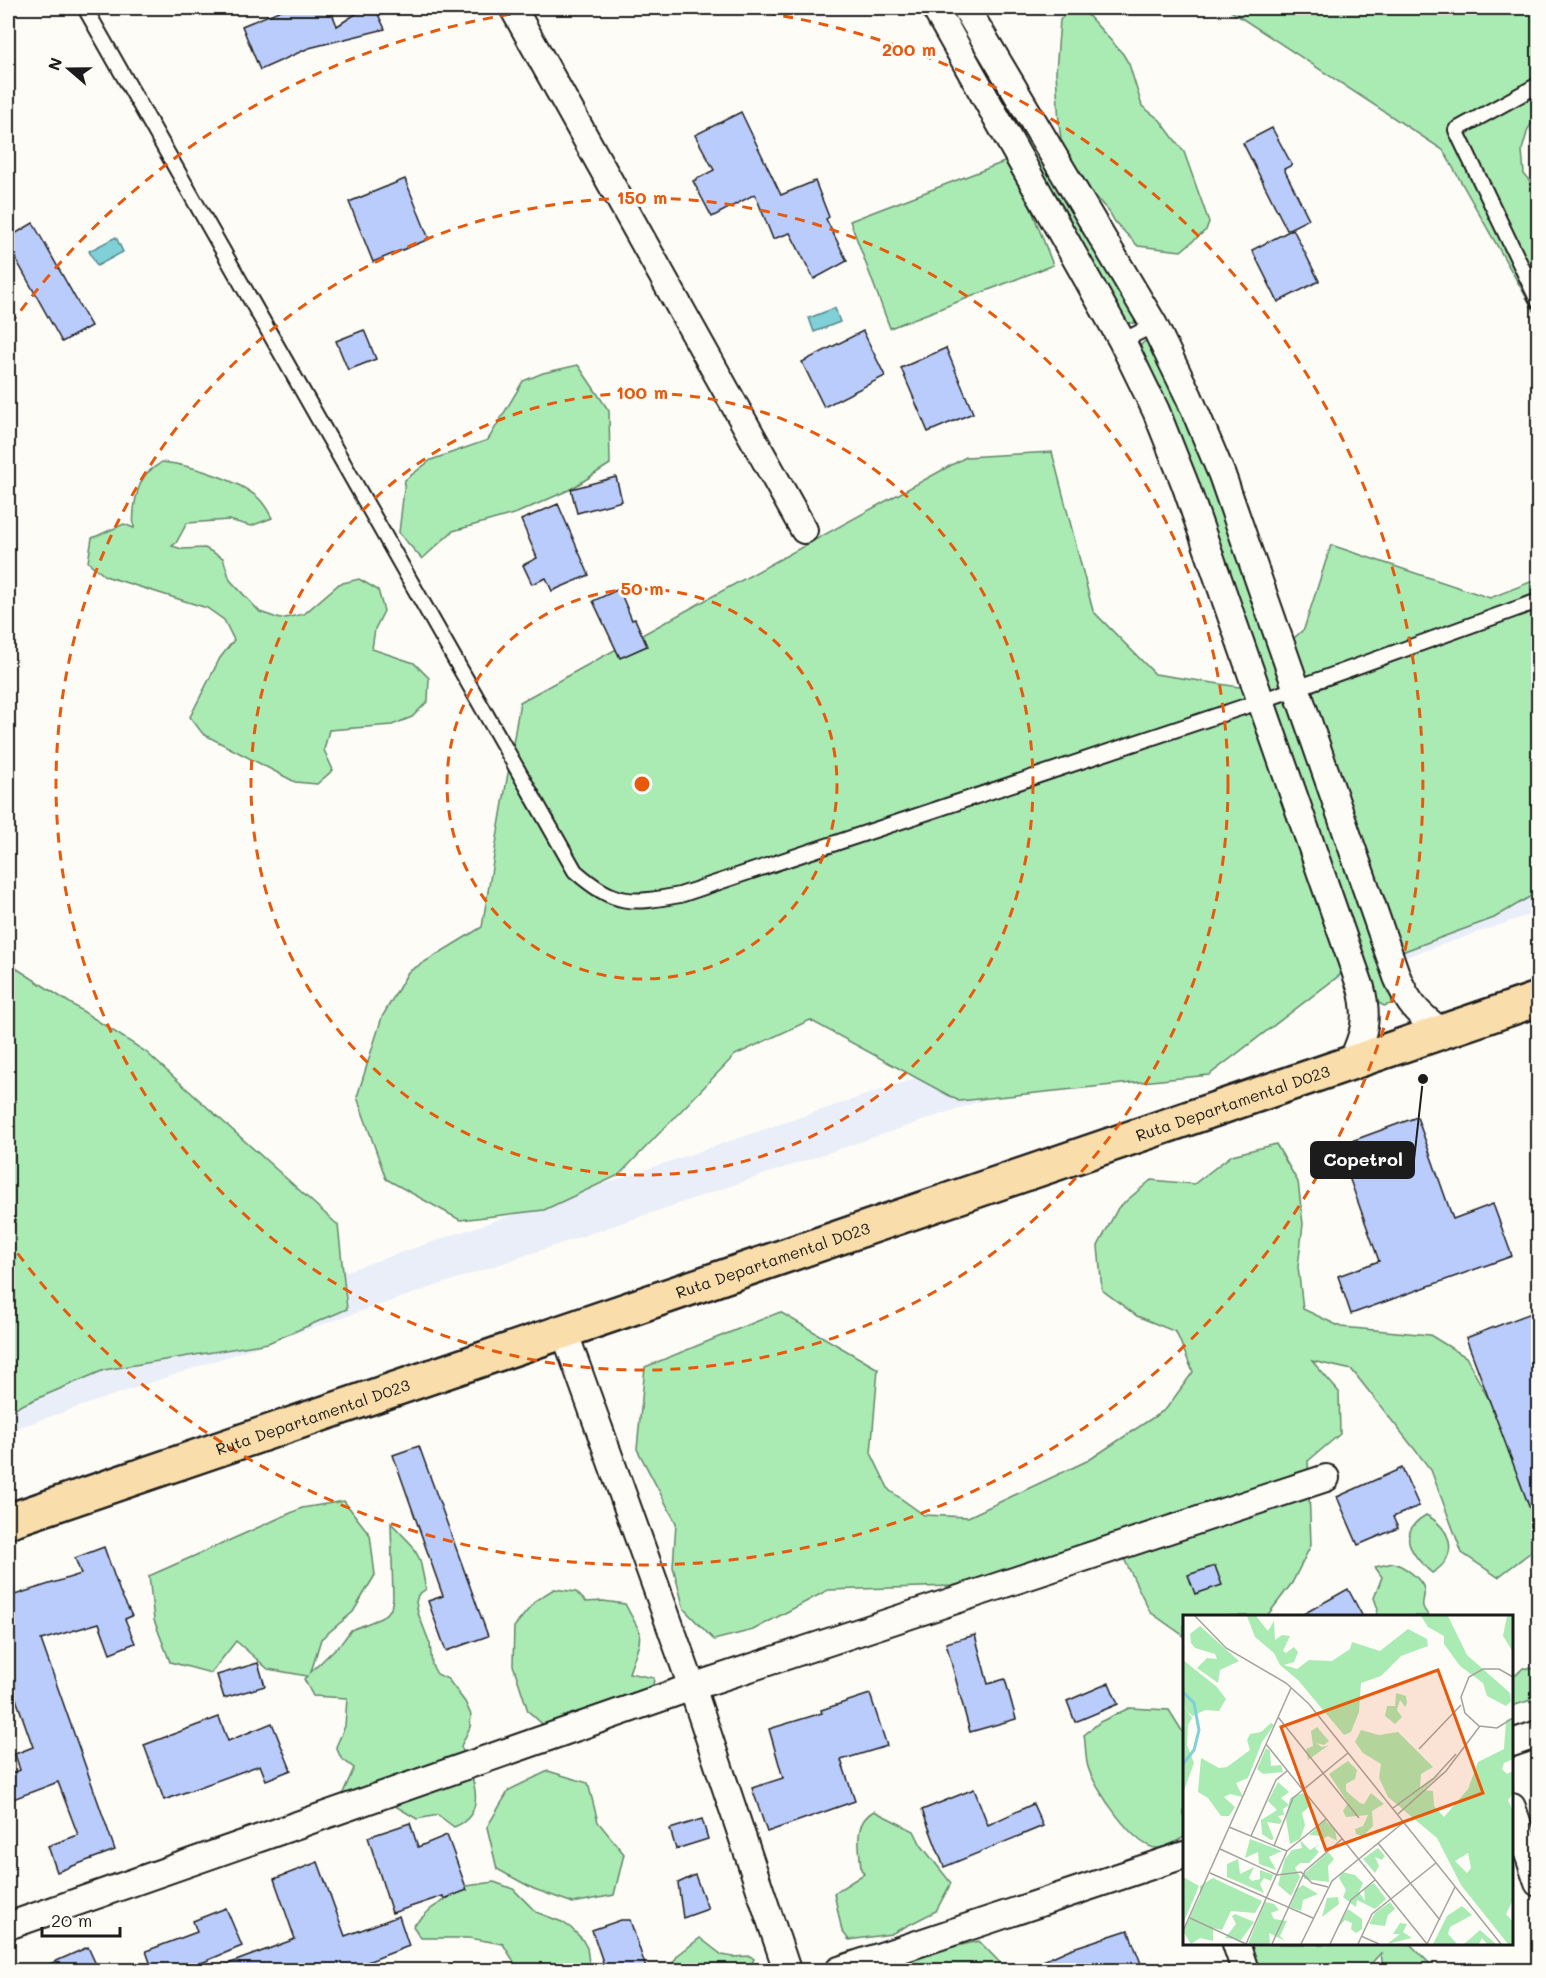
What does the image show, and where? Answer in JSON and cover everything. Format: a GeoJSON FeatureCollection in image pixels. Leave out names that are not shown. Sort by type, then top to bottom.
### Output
{"type":"FeatureCollection","features":[{"type":"Feature","properties":{"kind":"main road","name":"Ruta Departamental D023"},"geometry":{"type":"LineString","coordinates":[[8,1521],[1539,999]]}},
{"type":"Feature","properties":{"kind":"street"},"geometry":{"type":"LineString","coordinates":[[513,8],[804,530]]}},
{"type":"Feature","properties":{"kind":"street"},"geometry":{"type":"LineString","coordinates":[[935,8],[1122,341],[1156,411],[1185,484],[1365,1003],[1363,1038],[1351,1063]]}},
{"type":"Feature","properties":{"kind":"street"},"geometry":{"type":"LineString","coordinates":[[966,8],[1154,325],[1190,397],[1222,475],[1404,995],[1422,1017],[1442,1032]]}},
{"type":"Feature","properties":{"kind":"street"},"geometry":{"type":"LineString","coordinates":[[564,1331],[692,1688],[787,1971]]}},
{"type":"Feature","properties":{"kind":"street"},"geometry":{"type":"LineString","coordinates":[[8,1926],[692,1688],[1326,1478]]}},
{"type":"Feature","properties":{"kind":"street"},"geometry":{"type":"LineString","coordinates":[[1513,1743],[1539,1734]]}},
{"type":"Feature","properties":{"kind":"street"},"geometry":{"type":"LineString","coordinates":[[1513,1810],[1539,1883]]}},
{"type":"Feature","properties":{"kind":"street"},"geometry":{"type":"LineString","coordinates":[[839,1971],[1183,1856]]}},
{"type":"Feature","properties":{"kind":"street"},"geometry":{"type":"LineString","coordinates":[[1236,1945],[1245,1971]]}},
{"type":"Feature","properties":{"kind":"lane"},"geometry":{"type":"LineString","coordinates":[[85,8],[575,871],[592,886],[609,896],[624,901],[680,895],[1261,701],[1539,601]]}},
{"type":"Feature","properties":{"kind":"lane"},"geometry":{"type":"LineString","coordinates":[[1539,85],[1456,130],[1539,301]]}},
{"type":"Feature","properties":{"kind":"lane"},"geometry":{"type":"LineString","coordinates":[[1122,341],[1154,325]]}},
{"type":"Feature","properties":{"kind":"shaded area"},"geometry":{"type":"Polygon","coordinates":[[[1538,867],[1538,912],[8,1431],[8,1386],[1538,867]]]}},
{"type":"Feature","properties":{"kind":"green space"},"geometry":{"type":"Polygon","coordinates":[[[1226,8],[1538,8],[1538,114],[1528,129],[1522,150],[1524,174],[1538,192],[1538,318],[1443,150],[1226,8]]]}},
{"type":"Feature","properties":{"kind":"green space"},"geometry":{"type":"Polygon","coordinates":[[[1074,10],[1085,12],[1123,54],[1129,64],[1142,106],[1160,120],[1184,152],[1209,222],[1206,230],[1181,251],[1138,246],[1079,178],[1062,146],[1056,72],[1060,20],[1067,12],[1074,10]]]}},
{"type":"Feature","properties":{"kind":"green space"},"geometry":{"type":"Polygon","coordinates":[[[959,17],[1137,320],[1135,323],[1125,323],[955,20],[959,17]]]}},
{"type":"Feature","properties":{"kind":"green space"},"geometry":{"type":"Polygon","coordinates":[[[1012,159],[1053,265],[890,328],[850,221],[1012,159]]]}},
{"type":"Feature","properties":{"kind":"green space"},"geometry":{"type":"Polygon","coordinates":[[[1145,341],[1153,344],[1212,478],[1274,656],[1304,629],[1331,545],[1490,598],[1538,579],[1538,892],[1494,918],[1380,960],[1393,996],[1391,1004],[1384,1006],[1377,1002],[1365,966],[1340,975],[1209,1075],[959,1101],[810,1020],[735,1055],[619,1175],[544,1210],[460,1220],[386,1179],[357,1097],[382,1017],[408,972],[482,927],[520,702],[966,457],[1052,452],[1093,611],[1155,674],[1239,687],[1260,668],[1139,347],[1145,341]]]}},
{"type":"Feature","properties":{"kind":"green space"},"geometry":{"type":"Polygon","coordinates":[[[578,365],[609,411],[610,464],[571,489],[517,513],[453,531],[422,559],[399,533],[405,480],[431,460],[488,440],[523,381],[543,373],[578,365]]]}},
{"type":"Feature","properties":{"kind":"green space"},"geometry":{"type":"Polygon","coordinates":[[[162,462],[201,470],[243,487],[262,502],[272,518],[251,526],[229,520],[187,523],[172,546],[182,549],[205,548],[223,558],[230,580],[260,612],[280,619],[304,614],[339,584],[359,579],[378,590],[384,611],[375,629],[372,649],[414,663],[429,678],[428,701],[412,717],[392,725],[329,730],[324,750],[333,770],[317,784],[295,782],[203,734],[190,717],[220,658],[234,640],[224,620],[207,608],[105,576],[88,562],[92,538],[124,524],[134,528],[134,507],[140,485],[147,473],[162,462]]]}},
{"type":"Feature","properties":{"kind":"green space"},"geometry":{"type":"Polygon","coordinates":[[[8,963],[146,1052],[338,1225],[347,1309],[268,1343],[104,1370],[8,1411],[8,963]]]}},
{"type":"Feature","properties":{"kind":"green space"},"geometry":{"type":"Polygon","coordinates":[[[1276,1144],[1298,1182],[1303,1224],[1298,1267],[1303,1309],[1341,1327],[1430,1335],[1466,1357],[1527,1471],[1538,1516],[1531,1552],[1498,1577],[1462,1553],[1431,1470],[1352,1370],[1312,1361],[1339,1392],[1340,1434],[1308,1461],[1311,1545],[1292,1583],[1268,1615],[1183,1615],[1183,1635],[1150,1612],[1113,1536],[1075,1554],[952,1586],[828,1590],[753,1630],[714,1640],[684,1609],[673,1567],[676,1523],[637,1449],[645,1367],[780,1312],[878,1369],[871,1453],[889,1490],[924,1515],[968,1517],[1089,1460],[1166,1409],[1193,1372],[1176,1332],[1137,1316],[1102,1290],[1098,1246],[1118,1208],[1151,1180],[1194,1184],[1232,1155],[1276,1144]]]}},
{"type":"Feature","properties":{"kind":"green space"},"geometry":{"type":"Polygon","coordinates":[[[344,1501],[370,1535],[375,1575],[353,1612],[321,1639],[311,1672],[351,1630],[381,1618],[391,1609],[393,1598],[391,1523],[412,1545],[420,1560],[426,1589],[418,1595],[416,1602],[430,1644],[432,1665],[437,1674],[448,1679],[465,1702],[471,1715],[470,1727],[461,1746],[473,1780],[475,1802],[472,1812],[465,1821],[454,1827],[438,1815],[417,1819],[392,1804],[346,1807],[342,1795],[354,1768],[341,1758],[336,1747],[345,1726],[347,1698],[313,1696],[304,1679],[307,1676],[268,1669],[236,1641],[211,1673],[170,1662],[154,1620],[149,1576],[302,1508],[344,1501]]]}},
{"type":"Feature","properties":{"kind":"green space"},"geometry":{"type":"Polygon","coordinates":[[[1426,1515],[1442,1527],[1449,1543],[1447,1559],[1432,1573],[1418,1559],[1409,1537],[1416,1522],[1426,1515]]]}},
{"type":"Feature","properties":{"kind":"green space"},"geometry":{"type":"Polygon","coordinates":[[[1393,1563],[1416,1577],[1423,1586],[1423,1605],[1428,1615],[1376,1615],[1378,1609],[1374,1598],[1382,1577],[1375,1567],[1393,1563]]]}},
{"type":"Feature","properties":{"kind":"green space"},"geometry":{"type":"Polygon","coordinates":[[[554,1589],[576,1592],[586,1602],[603,1601],[625,1604],[640,1632],[639,1644],[629,1673],[654,1678],[653,1686],[603,1714],[575,1713],[550,1731],[528,1711],[513,1665],[514,1627],[536,1600],[554,1589]]]}},
{"type":"Feature","properties":{"kind":"green space"},"geometry":{"type":"Polygon","coordinates":[[[1523,1668],[1538,1669],[1538,1698],[1513,1706],[1513,1676],[1523,1668]]]}},
{"type":"Feature","properties":{"kind":"green space"},"geometry":{"type":"Polygon","coordinates":[[[1129,1708],[1169,1710],[1183,1732],[1183,1838],[1159,1848],[1150,1846],[1128,1829],[1117,1816],[1098,1789],[1087,1763],[1084,1735],[1100,1722],[1129,1708]]]}},
{"type":"Feature","properties":{"kind":"green space"},"geometry":{"type":"Polygon","coordinates":[[[548,1771],[588,1783],[598,1822],[624,1854],[614,1895],[573,1903],[534,1889],[497,1869],[487,1827],[509,1790],[548,1771]]]}},
{"type":"Feature","properties":{"kind":"green space"},"geometry":{"type":"Polygon","coordinates":[[[874,1811],[914,1831],[921,1845],[951,1883],[936,1911],[891,1934],[849,1940],[842,1931],[834,1893],[864,1874],[861,1869],[860,1829],[867,1816],[874,1811]]]}},
{"type":"Feature","properties":{"kind":"green space"},"geometry":{"type":"Polygon","coordinates":[[[494,1882],[513,1889],[536,1912],[571,1928],[587,1948],[590,1970],[519,1970],[503,1944],[469,1938],[421,1938],[413,1926],[432,1908],[467,1886],[494,1882]]]}},
{"type":"Feature","properties":{"kind":"green space"},"geometry":{"type":"Polygon","coordinates":[[[700,1938],[722,1955],[750,1956],[754,1959],[749,1970],[668,1970],[678,1955],[700,1938]]]}},
{"type":"Feature","properties":{"kind":"green space"},"geometry":{"type":"Polygon","coordinates":[[[979,1941],[1007,1970],[877,1970],[899,1959],[979,1941]]]}},
{"type":"Feature","properties":{"kind":"green space"},"geometry":{"type":"Polygon","coordinates":[[[1230,1945],[1411,1945],[1432,1966],[1431,1970],[1383,1970],[1381,1953],[1365,1970],[1232,1970],[1230,1945]]]}},
{"type":"Feature","properties":{"kind":"water"},"geometry":{"type":"Polygon","coordinates":[[[116,237],[123,252],[97,266],[89,251],[116,237]]]}},
{"type":"Feature","properties":{"kind":"water"},"geometry":{"type":"Polygon","coordinates":[[[835,308],[840,322],[814,332],[809,318],[835,308]]]}},
{"type":"Feature","properties":{"kind":"building"},"geometry":{"type":"Polygon","coordinates":[[[286,8],[330,8],[337,26],[365,8],[375,8],[385,29],[309,48],[260,70],[242,26],[286,8]]]}},
{"type":"Feature","properties":{"kind":"building"},"geometry":{"type":"Polygon","coordinates":[[[741,112],[781,195],[815,181],[829,217],[826,219],[847,261],[814,279],[790,233],[773,239],[755,194],[712,217],[693,181],[714,170],[695,135],[741,112]]]}},
{"type":"Feature","properties":{"kind":"building"},"geometry":{"type":"Polygon","coordinates":[[[1272,128],[1292,165],[1284,169],[1309,219],[1287,230],[1243,143],[1272,128]]]}},
{"type":"Feature","properties":{"kind":"building"},"geometry":{"type":"Polygon","coordinates":[[[405,179],[429,239],[373,262],[349,202],[405,179]]]}},
{"type":"Feature","properties":{"kind":"building"},"geometry":{"type":"Polygon","coordinates":[[[33,223],[91,326],[62,342],[8,245],[8,238],[33,223]]]}},
{"type":"Feature","properties":{"kind":"building"},"geometry":{"type":"Polygon","coordinates":[[[1293,229],[1319,281],[1278,302],[1252,250],[1293,229]]]}},
{"type":"Feature","properties":{"kind":"building"},"geometry":{"type":"Polygon","coordinates":[[[364,330],[376,359],[348,370],[336,341],[364,330]]]}},
{"type":"Feature","properties":{"kind":"building"},"geometry":{"type":"Polygon","coordinates":[[[863,331],[885,376],[824,407],[802,362],[863,331]]]}},
{"type":"Feature","properties":{"kind":"building"},"geometry":{"type":"Polygon","coordinates":[[[946,348],[973,413],[928,432],[901,368],[946,348]]]}},
{"type":"Feature","properties":{"kind":"building"},"geometry":{"type":"Polygon","coordinates":[[[616,477],[622,501],[577,513],[571,489],[616,477]]]}},
{"type":"Feature","properties":{"kind":"building"},"geometry":{"type":"Polygon","coordinates":[[[558,504],[589,575],[552,591],[546,578],[532,584],[523,565],[537,558],[521,520],[558,504]]]}},
{"type":"Feature","properties":{"kind":"building"},"geometry":{"type":"Polygon","coordinates":[[[619,589],[632,620],[635,619],[647,646],[620,658],[593,601],[619,589]]]}},
{"type":"Feature","properties":{"kind":"building"},"geometry":{"type":"Polygon","coordinates":[[[1417,1117],[1453,1219],[1493,1204],[1512,1256],[1351,1314],[1338,1276],[1379,1261],[1338,1146],[1417,1117]]]}},
{"type":"Feature","properties":{"kind":"building"},"geometry":{"type":"Polygon","coordinates":[[[1539,1310],[1539,1524],[1536,1525],[1466,1338],[1539,1310]]]}},
{"type":"Feature","properties":{"kind":"building"},"geometry":{"type":"Polygon","coordinates":[[[419,1446],[488,1636],[446,1651],[428,1601],[443,1596],[393,1455],[419,1446]]]}},
{"type":"Feature","properties":{"kind":"building"},"geometry":{"type":"Polygon","coordinates":[[[1402,1468],[1419,1506],[1393,1517],[1398,1528],[1358,1545],[1337,1497],[1402,1468]]]}},
{"type":"Feature","properties":{"kind":"building"},"geometry":{"type":"Polygon","coordinates":[[[104,1547],[120,1592],[132,1616],[125,1619],[135,1643],[110,1653],[99,1623],[41,1640],[115,1850],[57,1872],[48,1846],[78,1835],[58,1782],[8,1801],[8,1775],[20,1770],[15,1754],[33,1747],[8,1676],[8,1597],[81,1574],[75,1558],[104,1547]]]}},
{"type":"Feature","properties":{"kind":"building"},"geometry":{"type":"Polygon","coordinates":[[[1215,1566],[1222,1585],[1195,1594],[1188,1575],[1215,1566]]]}},
{"type":"Feature","properties":{"kind":"building"},"geometry":{"type":"Polygon","coordinates":[[[1348,1589],[1362,1615],[1302,1615],[1348,1589]]]}},
{"type":"Feature","properties":{"kind":"building"},"geometry":{"type":"Polygon","coordinates":[[[975,1635],[988,1684],[1005,1679],[1016,1719],[970,1732],[946,1643],[975,1635]]]}},
{"type":"Feature","properties":{"kind":"building"},"geometry":{"type":"Polygon","coordinates":[[[258,1663],[265,1686],[224,1698],[217,1675],[258,1663]]]}},
{"type":"Feature","properties":{"kind":"building"},"geometry":{"type":"Polygon","coordinates":[[[1109,1683],[1118,1704],[1075,1722],[1067,1701],[1109,1683]]]}},
{"type":"Feature","properties":{"kind":"building"},"geometry":{"type":"Polygon","coordinates":[[[870,1694],[887,1746],[841,1760],[855,1801],[767,1832],[752,1788],[783,1778],[769,1729],[822,1713],[821,1710],[870,1694]]]}},
{"type":"Feature","properties":{"kind":"building"},"geometry":{"type":"Polygon","coordinates":[[[219,1717],[228,1741],[272,1723],[291,1770],[266,1780],[260,1765],[164,1800],[144,1745],[219,1717]]]}},
{"type":"Feature","properties":{"kind":"building"},"geometry":{"type":"Polygon","coordinates":[[[974,1789],[988,1825],[1033,1804],[1043,1826],[944,1867],[922,1810],[974,1789]]]}},
{"type":"Feature","properties":{"kind":"building"},"geometry":{"type":"Polygon","coordinates":[[[702,1819],[708,1839],[676,1849],[670,1829],[702,1819]]]}},
{"type":"Feature","properties":{"kind":"building"},"geometry":{"type":"Polygon","coordinates":[[[410,1823],[418,1847],[447,1835],[467,1890],[444,1899],[443,1896],[392,1913],[368,1837],[410,1823]]]}},
{"type":"Feature","properties":{"kind":"building"},"geometry":{"type":"Polygon","coordinates":[[[318,1862],[345,1936],[399,1916],[409,1946],[344,1971],[217,1971],[217,1968],[295,1939],[274,1879],[318,1862]]]}},
{"type":"Feature","properties":{"kind":"building"},"geometry":{"type":"Polygon","coordinates":[[[695,1875],[708,1909],[683,1918],[678,1883],[695,1875]]]}},
{"type":"Feature","properties":{"kind":"building"},"geometry":{"type":"Polygon","coordinates":[[[226,1908],[242,1946],[182,1971],[153,1971],[146,1951],[197,1932],[193,1921],[226,1908]]]}},
{"type":"Feature","properties":{"kind":"building"},"geometry":{"type":"Polygon","coordinates":[[[621,1920],[630,1920],[647,1971],[606,1971],[592,1930],[621,1920]]]}},
{"type":"Feature","properties":{"kind":"building"},"geometry":{"type":"Polygon","coordinates":[[[1128,1930],[1144,1971],[1021,1971],[1070,1949],[1128,1930]]]}},
{"type":"Feature","properties":{"kind":"building"},"geometry":{"type":"Polygon","coordinates":[[[88,1947],[99,1971],[34,1971],[88,1947]]]}},
{"type":"Feature","properties":{"kind":"place","name":"Copetrol"},"geometry":{"type":"Point","coordinates":[1423,1079]}}]}
